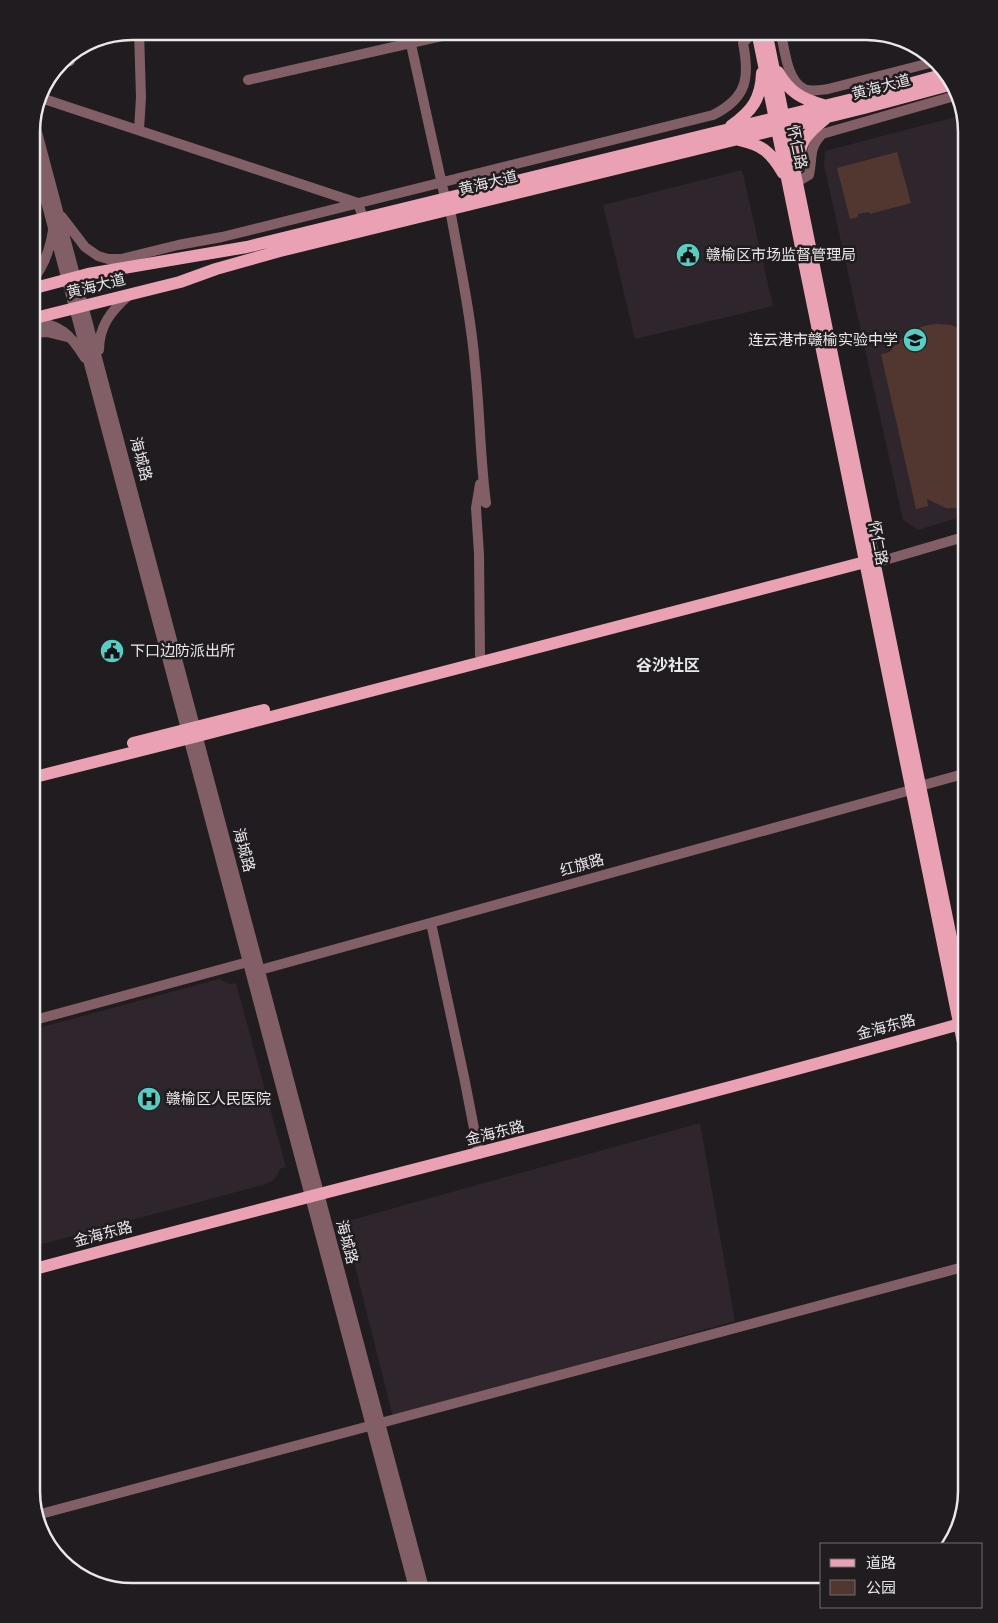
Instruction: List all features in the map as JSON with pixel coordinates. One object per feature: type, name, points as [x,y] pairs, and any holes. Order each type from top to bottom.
[{"type":"main road","name":"怀仁路","points":[[759,40],[768,60]]},
{"type":"main road","name":"怀仁路","points":[[767,40],[768,60],[780,122],[958,995]]},
{"type":"main road","points":[[768,60],[793,92],[826,111],[804,138],[793,183]]},
{"type":"main road","points":[[727,129],[744,116],[758,98],[768,60]]},
{"type":"main road","name":"黄海大道","points":[[826,111],[939,76]]},
{"type":"main road","name":"黄海大道","points":[[40,318],[80,306],[180,282],[216,269],[447,204],[727,129],[780,122],[946,86]]},
{"type":"main road","name":"黄海大道","points":[[40,287],[122,268],[247,247],[363,218],[447,204],[737,139],[780,122]]},
{"type":"main road","points":[[737,139],[752,143],[769,152],[793,183]]},
{"type":"main road","points":[[40,776],[480,655],[868,561]]},
{"type":"main road","points":[[40,767],[193,733],[868,561]]},
{"type":"main road","name":"金海东路","points":[[40,1277],[479,1154],[958,1027]]},
{"type":"main road","name":"金海东路","points":[[40,1268],[534,1148],[958,1027]]},
{"type":"street","points":[[139,40],[142,97],[139,130]]},
{"type":"street","points":[[410,40],[447,204],[468,314],[476,366],[482,474],[486,503]]},
{"type":"street","points":[[248,80],[424,40]]},
{"type":"street","points":[[60,214],[85,247],[92,253],[108,259],[122,259],[178,245],[222,237],[703,117],[725,109],[738,96],[747,75],[748,65],[743,43],[747,40]]},
{"type":"street","points":[[782,40],[794,79],[804,89],[828,89],[928,64]]},
{"type":"street","points":[[793,183],[809,175],[811,150],[815,141],[822,134],[951,97]]},
{"type":"street","points":[[46,99],[358,203]]},
{"type":"street","name":"海城路","points":[[40,139],[60,214],[58,226]]},
{"type":"street","name":"海城路","points":[[40,169],[80,306],[99,361],[193,733],[248,962],[316,1200],[376,1425],[422,1583]]},
{"type":"street","points":[[358,203],[363,218]]},
{"type":"street","points":[[40,270],[58,226],[89,258],[105,266],[122,268]]},
{"type":"street","points":[[40,263],[46,259]]},
{"type":"street","points":[[99,361],[100,332],[114,309],[131,293]]},
{"type":"street","name":"海城路","points":[[80,306],[92,370],[260,970],[316,1200]]},
{"type":"street","points":[[40,323],[56,326],[71,338],[92,370]]},
{"type":"street","points":[[40,332],[71,338]]},
{"type":"street","points":[[480,655],[479,554],[476,508],[482,474]]},
{"type":"street","points":[[868,561],[958,538]]},
{"type":"street","name":"红旗路","points":[[260,970],[958,776]]},
{"type":"street","points":[[430,923],[479,1154]]},
{"type":"street","points":[[40,1019],[248,962]]},
{"type":"street","points":[[43,1513],[958,1268]]},
{"type":"street","name":"海城路","points":[[376,1425],[413,1583]]},
{"type":"shaded area","name":"连云港市赣榆实验中学","points":[[956,117],[958,518],[918,530],[903,520],[824,165],[825,151]]},
{"type":"shaded area","name":"赣榆区市场监督管理局","points":[[742,170],[773,306],[635,339],[603,205]]},
{"type":"shaded area","name":"赣榆区人民医院","points":[[219,979],[230,984],[236,983],[286,1167],[280,1169],[276,1177],[266,1184],[40,1245],[40,1028]]},
{"type":"shaded area","points":[[700,1123],[735,1321],[393,1417],[344,1222]]},
{"type":"green space","points":[[897,152],[911,203],[870,214],[869,212],[858,214],[858,217],[850,219],[837,168]]},
{"type":"green space","points":[[936,324],[951,325],[958,328],[958,508],[946,508],[927,499],[928,506],[916,509],[881,354],[890,352],[904,336],[922,327]]},
{"type":"place","name":"赣榆区市场监督管理局","points":[[688,255]]},
{"type":"place","name":"连云港市赣榆实验中学","points":[[915,340]]},
{"type":"place","name":"下口边防派出所","points":[[112,651]]},
{"type":"place","name":"赣榆区人民医院","points":[[149,1099]]},
{"type":"district","name":"谷沙社区","points":[[668,665]]}]
